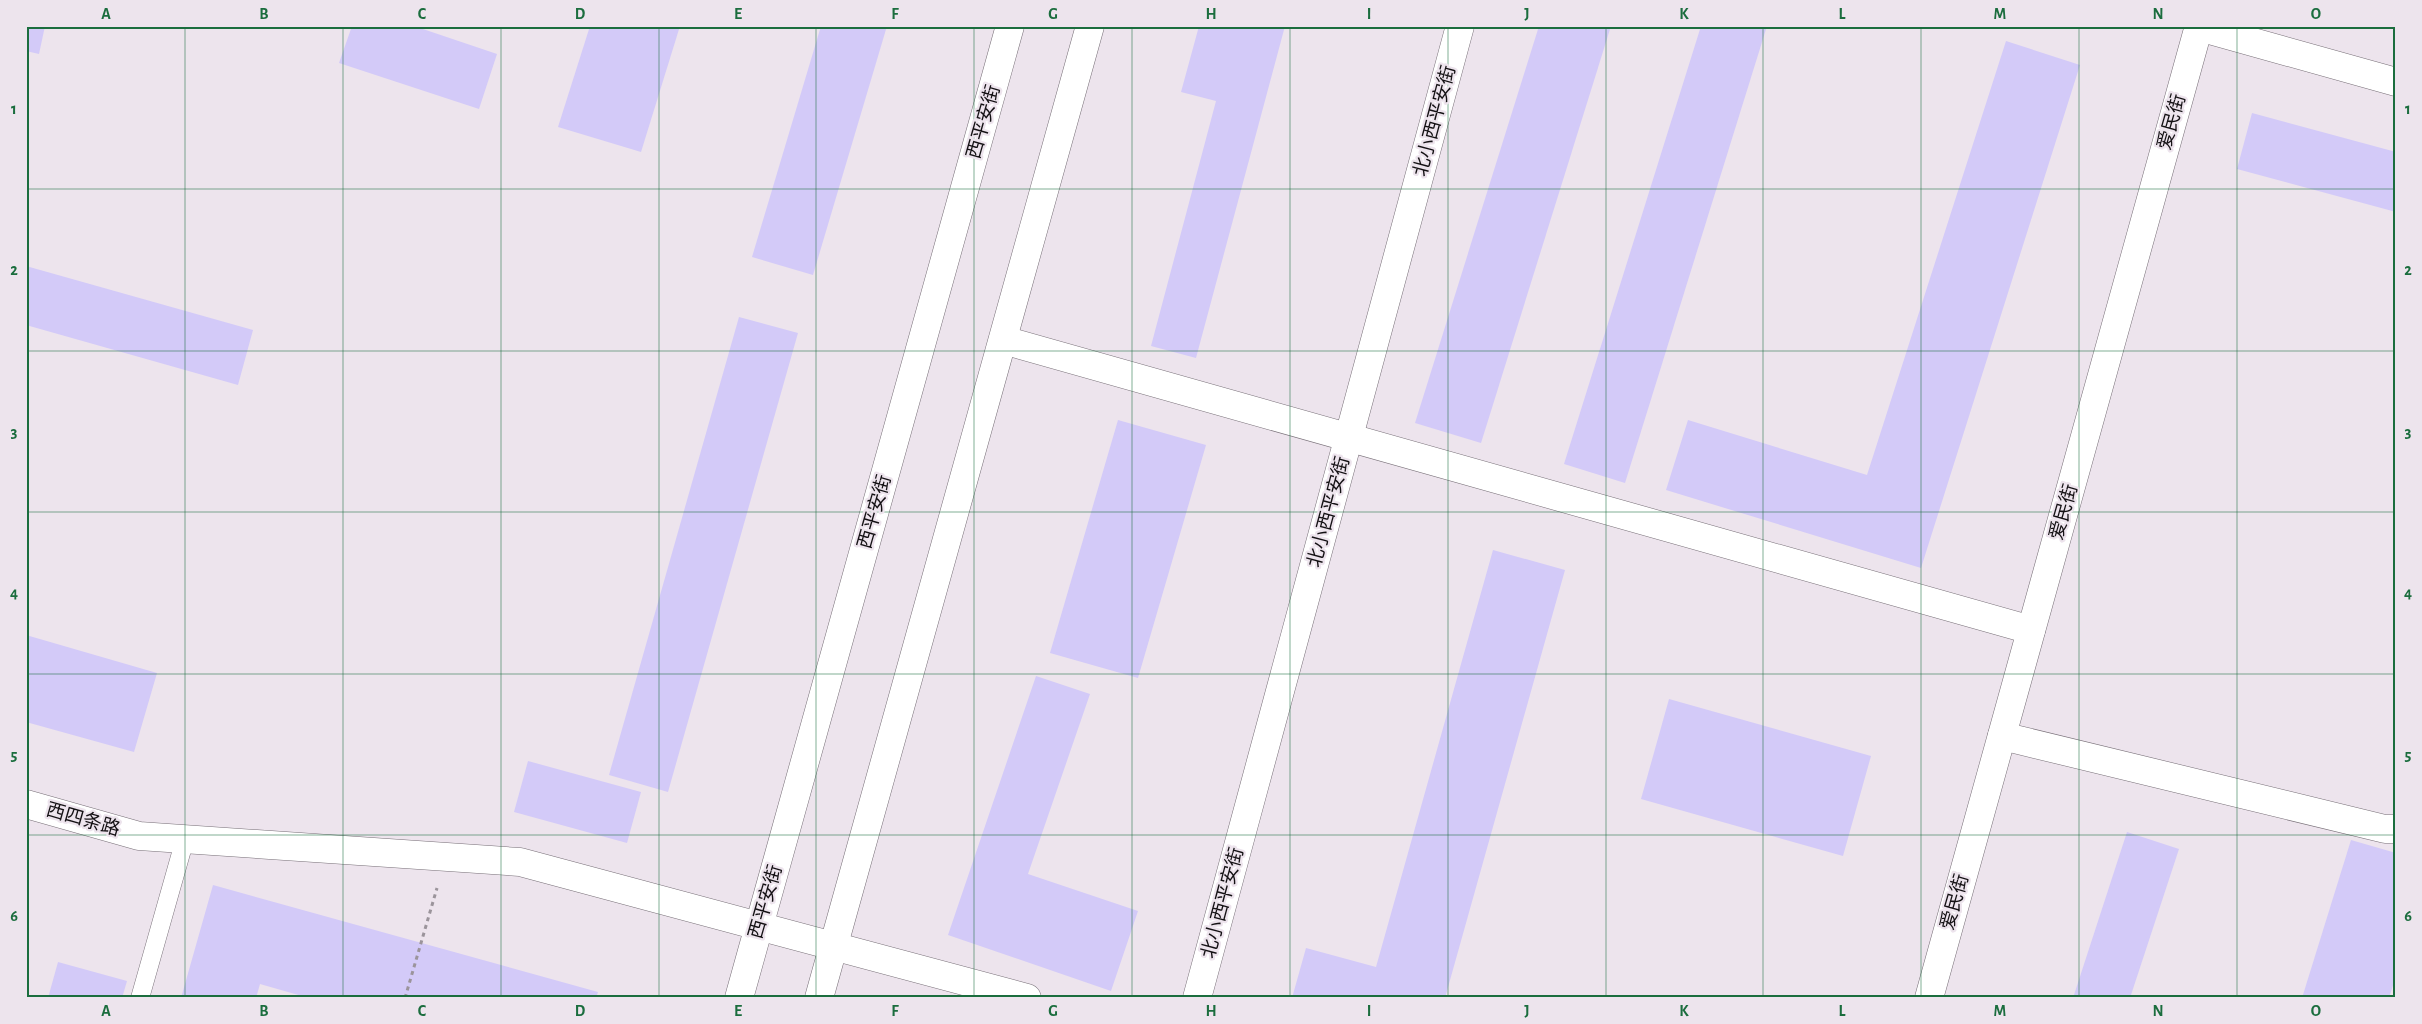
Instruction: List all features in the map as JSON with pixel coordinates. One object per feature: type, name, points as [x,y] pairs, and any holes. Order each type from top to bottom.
[{"type":"street","name":"西平安街","points":[[739,998],[1010,26]]},
{"type":"street","points":[[819,998],[1090,26]]},
{"type":"street","name":"北小西平安街","points":[[1197,998],[1460,26]]},
{"type":"street","points":[[2199,26],[2396,82]]},
{"type":"street","name":"爱民街","points":[[1929,998],[2199,26]]},
{"type":"street","points":[[1003,340],[2031,630]]},
{"type":"street","points":[[2002,736],[2386,829],[2396,829]]},
{"type":"street","name":"西四条路","points":[[26,804],[139,836],[520,862],[1027,998]]},
{"type":"lane","points":[[140,998],[185,839]]},
{"type":"path","points":[[404,998],[447,857]]},
{"type":"building","points":[[26,26],[45,26],[39,54],[26,51]]},
{"type":"building","points":[[352,26],[414,26],[497,54],[479,109],[339,63]]},
{"type":"building","points":[[590,26],[680,26],[641,152],[558,127]]},
{"type":"building","points":[[821,26],[887,26],[813,275],[752,257]]},
{"type":"building","points":[[1199,26],[1285,26],[1196,358],[1151,346],[1216,101],[1181,92]]},
{"type":"building","points":[[1539,26],[1611,26],[1481,443],[1415,423]]},
{"type":"building","points":[[1701,26],[1767,26],[1625,483],[1564,464]]},
{"type":"building","points":[[2006,41],[2080,65],[1921,568],[1666,490],[1688,420],[1867,475]]},
{"type":"building","points":[[2252,113],[2396,152],[2396,212],[2237,169]]},
{"type":"building","points":[[26,266],[253,330],[238,385],[26,325]]},
{"type":"building","points":[[739,317],[798,333],[668,792],[609,775]]},
{"type":"building","points":[[1118,420],[1206,445],[1138,678],[1050,653]]},
{"type":"building","points":[[1493,550],[1565,570],[1445,998],[1292,998],[1306,948],[1376,967]]},
{"type":"building","points":[[26,635],[157,673],[134,752],[26,722]]},
{"type":"building","points":[[1036,676],[1090,694],[1028,874],[1138,911],[1111,991],[948,935]]},
{"type":"building","points":[[1669,699],[1871,756],[1843,856],[1641,799]]},
{"type":"building","points":[[528,761],[641,792],[627,843],[514,812]]},
{"type":"building","points":[[2127,832],[2179,849],[2130,998],[2073,998]]},
{"type":"building","points":[[2351,840],[2396,853],[2396,976],[2389,998],[2302,998]]},
{"type":"building","points":[[213,885],[598,992],[596,998],[309,998],[260,984],[256,998],[181,998]]},
{"type":"building","points":[[58,962],[127,981],[122,998],[48,998]]}]
